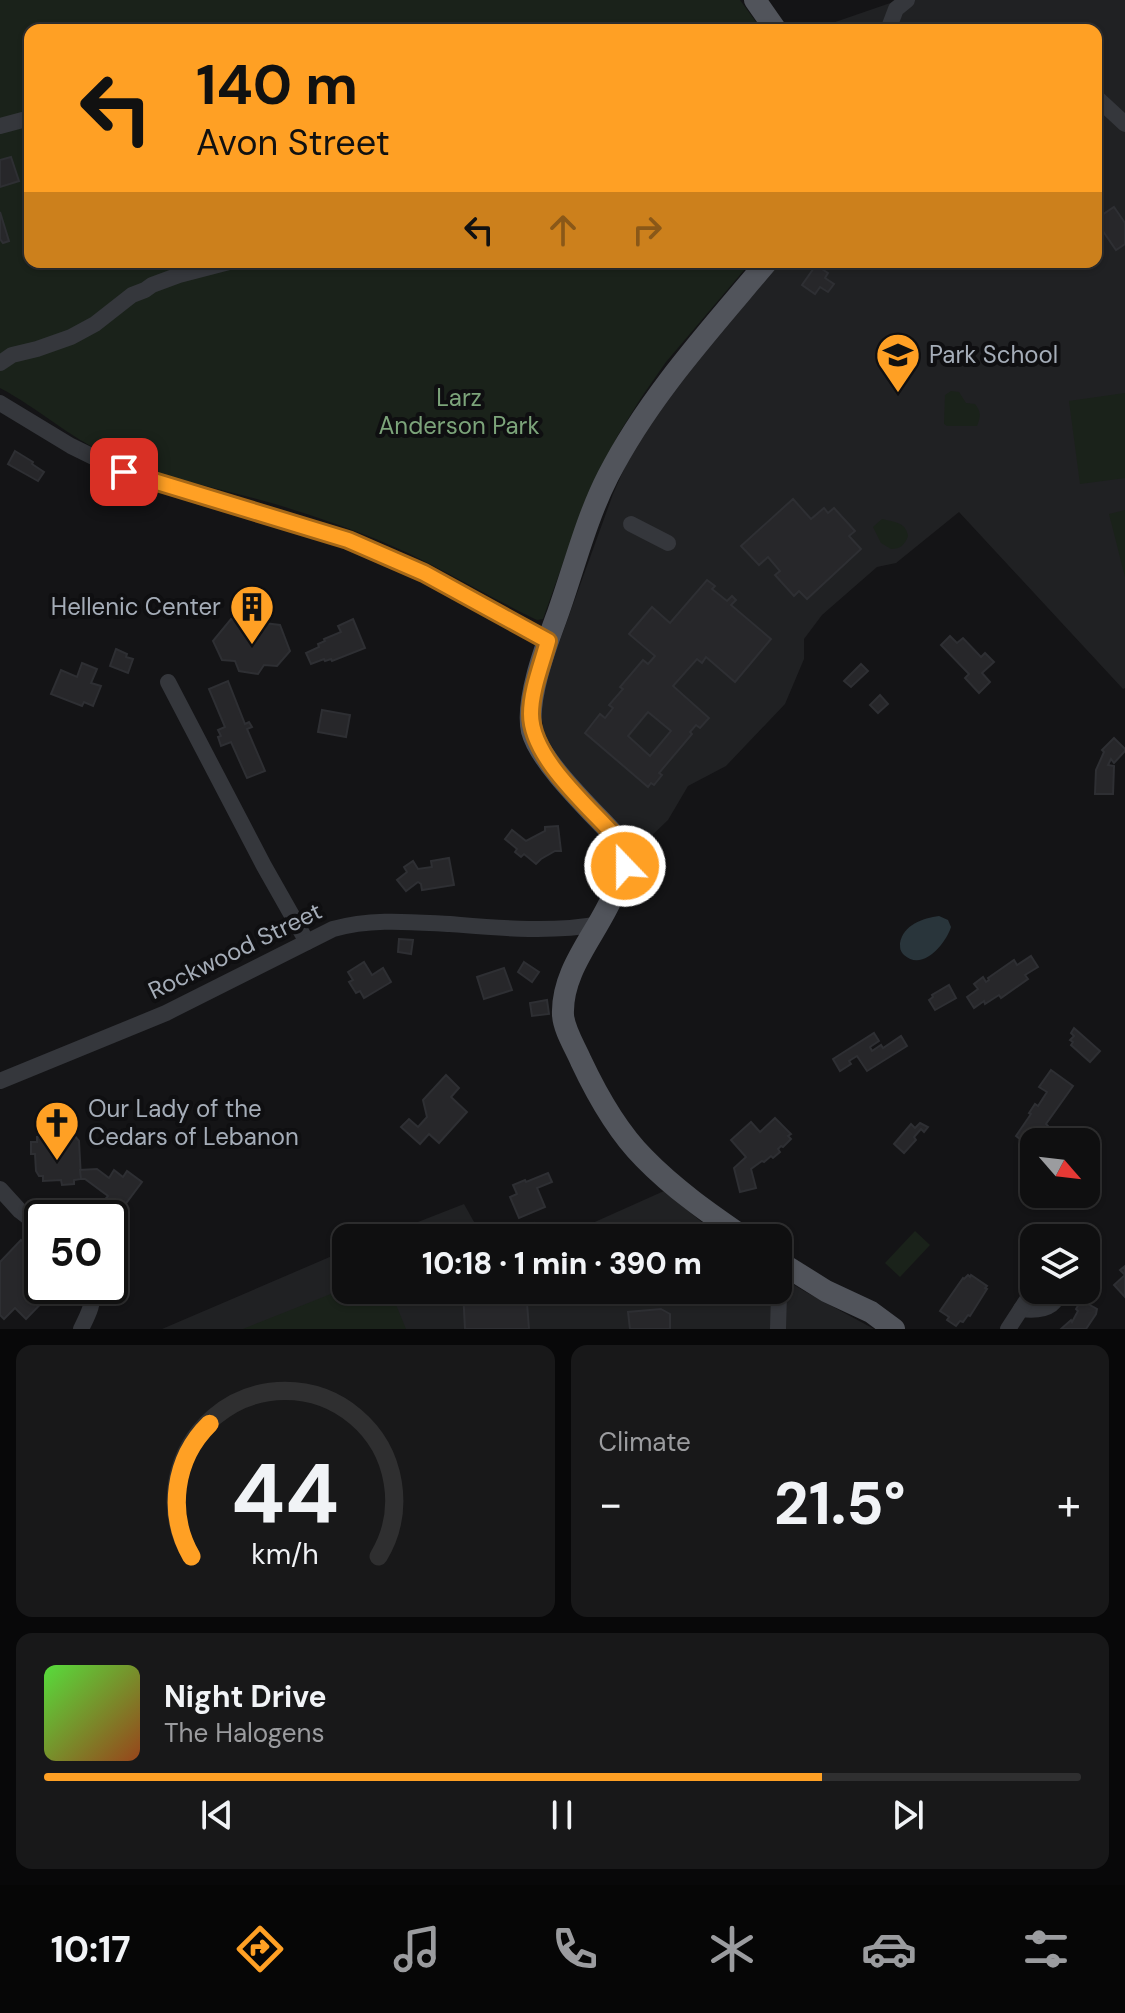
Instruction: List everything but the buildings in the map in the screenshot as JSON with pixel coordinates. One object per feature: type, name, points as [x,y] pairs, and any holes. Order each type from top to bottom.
[{"type":"main road","points":[[755,0],[772,24]]},
{"type":"main road","points":[[726,1224],[681,1191],[627,1138],[595,1090],[563,1017],[572,969],[614,895],[625,866],[623,848],[614,835],[546,760],[532,731],[531,712],[548,641],[608,477],[670,377],[762,268]]},
{"type":"main road","points":[[792,1270],[826,1291],[871,1312],[894,1329]]},
{"type":"street","points":[[890,24],[896,9],[907,0]]},
{"type":"street","points":[[1102,103],[1125,124]]},
{"type":"street","points":[[0,126],[24,120]]},
{"type":"street","points":[[0,363],[12,355],[71,337],[152,285],[206,268]]},
{"type":"street","points":[[0,403],[71,446],[124,472],[348,540],[424,573],[548,641]]},
{"type":"street","points":[[631,524],[668,543]]},
{"type":"street","points":[[168,682],[307,942]]},
{"type":"street","name":"Rockwood Street","points":[[0,1081],[166,1013],[333,929],[352,923],[408,921],[571,929],[599,924]]},
{"type":"street","points":[[0,1189],[24,1214]]},
{"type":"street","points":[[81,1329],[91,1304]]},
{"type":"street","points":[[778,1329],[779,1304]]},
{"type":"street","points":[[1008,1329],[1024,1304]]},
{"type":"street","points":[[1021,1309],[1037,1309],[1053,1304]]},
{"type":"shaded area","name":"Park School","points":[[899,0],[1125,0],[1125,688],[959,512],[896,563],[877,567],[822,615],[804,639],[804,659],[785,704],[726,766],[688,786],[668,820],[641,846],[587,795],[553,753],[544,737],[542,698],[550,668],[628,460],[648,425],[694,363],[775,268],[1102,268],[1102,24],[829,24]]},
{"type":"shaded area","points":[[939,916],[948,920],[951,927],[939,947],[919,960],[904,955],[900,943],[905,931],[920,921]]},
{"type":"shaded area","points":[[664,1191],[704,1224],[590,1224]]},
{"type":"shaded area","points":[[464,1204],[475,1224],[413,1224]]},
{"type":"shaded area","points":[[332,1256],[332,1304],[792,1304],[792,1284],[874,1329],[162,1329]]},
{"type":"green space","name":"Larz Anderson Park","points":[[0,0],[740,0],[758,24],[24,24],[24,268],[746,268],[666,362],[618,435],[585,501],[543,619],[537,620],[424,561],[360,533],[311,515],[154,472],[108,455],[0,388]]},
{"type":"green space","points":[[951,391],[959,392],[966,403],[975,404],[980,414],[977,426],[944,424],[945,395]]},
{"type":"green space","points":[[1125,393],[1125,478],[1080,484],[1069,401]]},
{"type":"green space","points":[[1125,510],[1125,577],[1109,514]]},
{"type":"green space","points":[[882,519],[899,523],[905,528],[908,536],[902,546],[891,549],[881,543],[873,527]]},
{"type":"green space","points":[[915,1231],[930,1245],[900,1277],[885,1263]]},
{"type":"green space","points":[[332,1294],[332,1304],[396,1304],[406,1329],[243,1329]]},
{"type":"place","name":"Park School","points":[[898,394]]},
{"type":"place","name":"Hellenic Center","points":[[252,646]]},
{"type":"place","name":"Our Lady of the Cedars of Lebanon","points":[[57,1162]]},
{"type":"route","points":[[124,472],[348,540],[424,573],[548,641],[534,694],[532,731],[546,760],[623,848],[625,866]]}]
